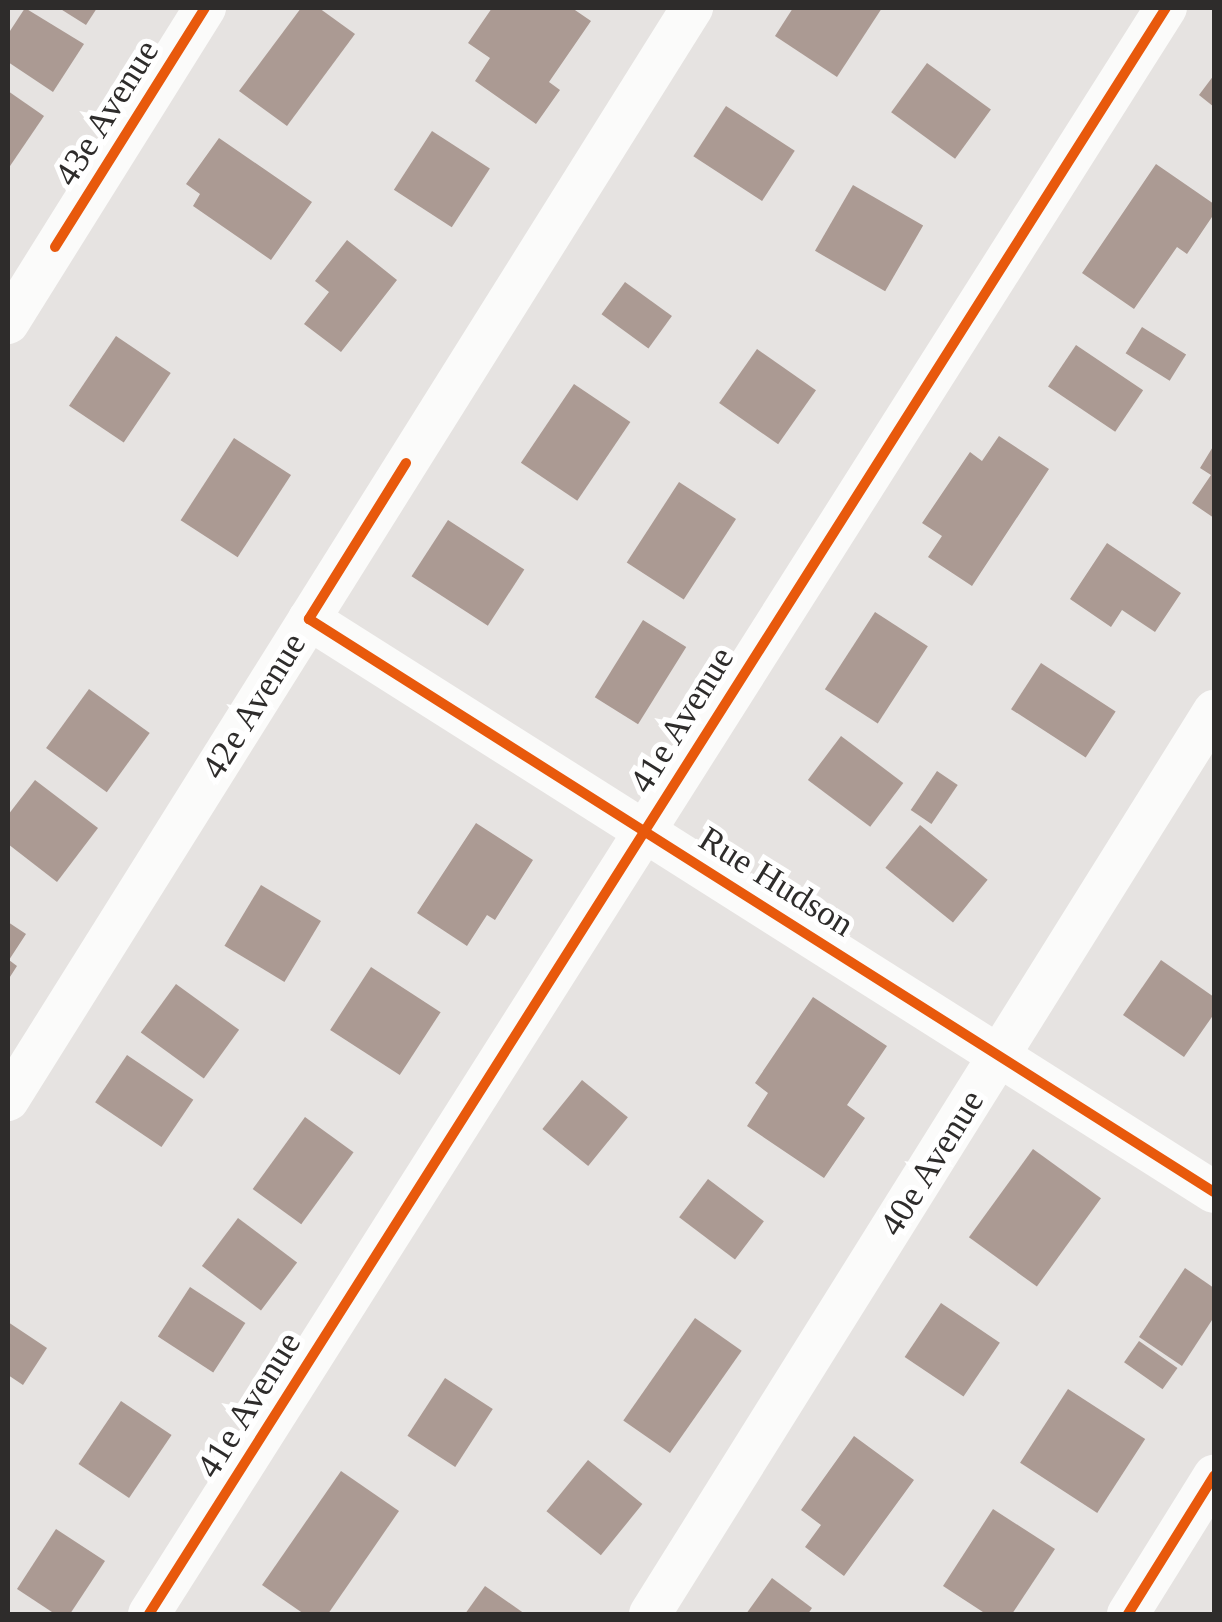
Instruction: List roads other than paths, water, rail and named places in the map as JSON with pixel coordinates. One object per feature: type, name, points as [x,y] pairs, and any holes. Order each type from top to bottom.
[{"type":"street","name":"43e Avenue","points":[[8,323],[205,8]]},
{"type":"street","name":"42e Avenue","points":[[8,1100],[692,8]]},
{"type":"street","name":"41e Avenue","points":[[149,1614],[1166,8]]},
{"type":"street","name":"Rue Hudson","points":[[308,620],[1214,1192]]},
{"type":"street","name":"40e Avenue","points":[[650,1614],[1214,712]]},
{"type":"street","points":[[1128,1614],[1214,1476]]}]
